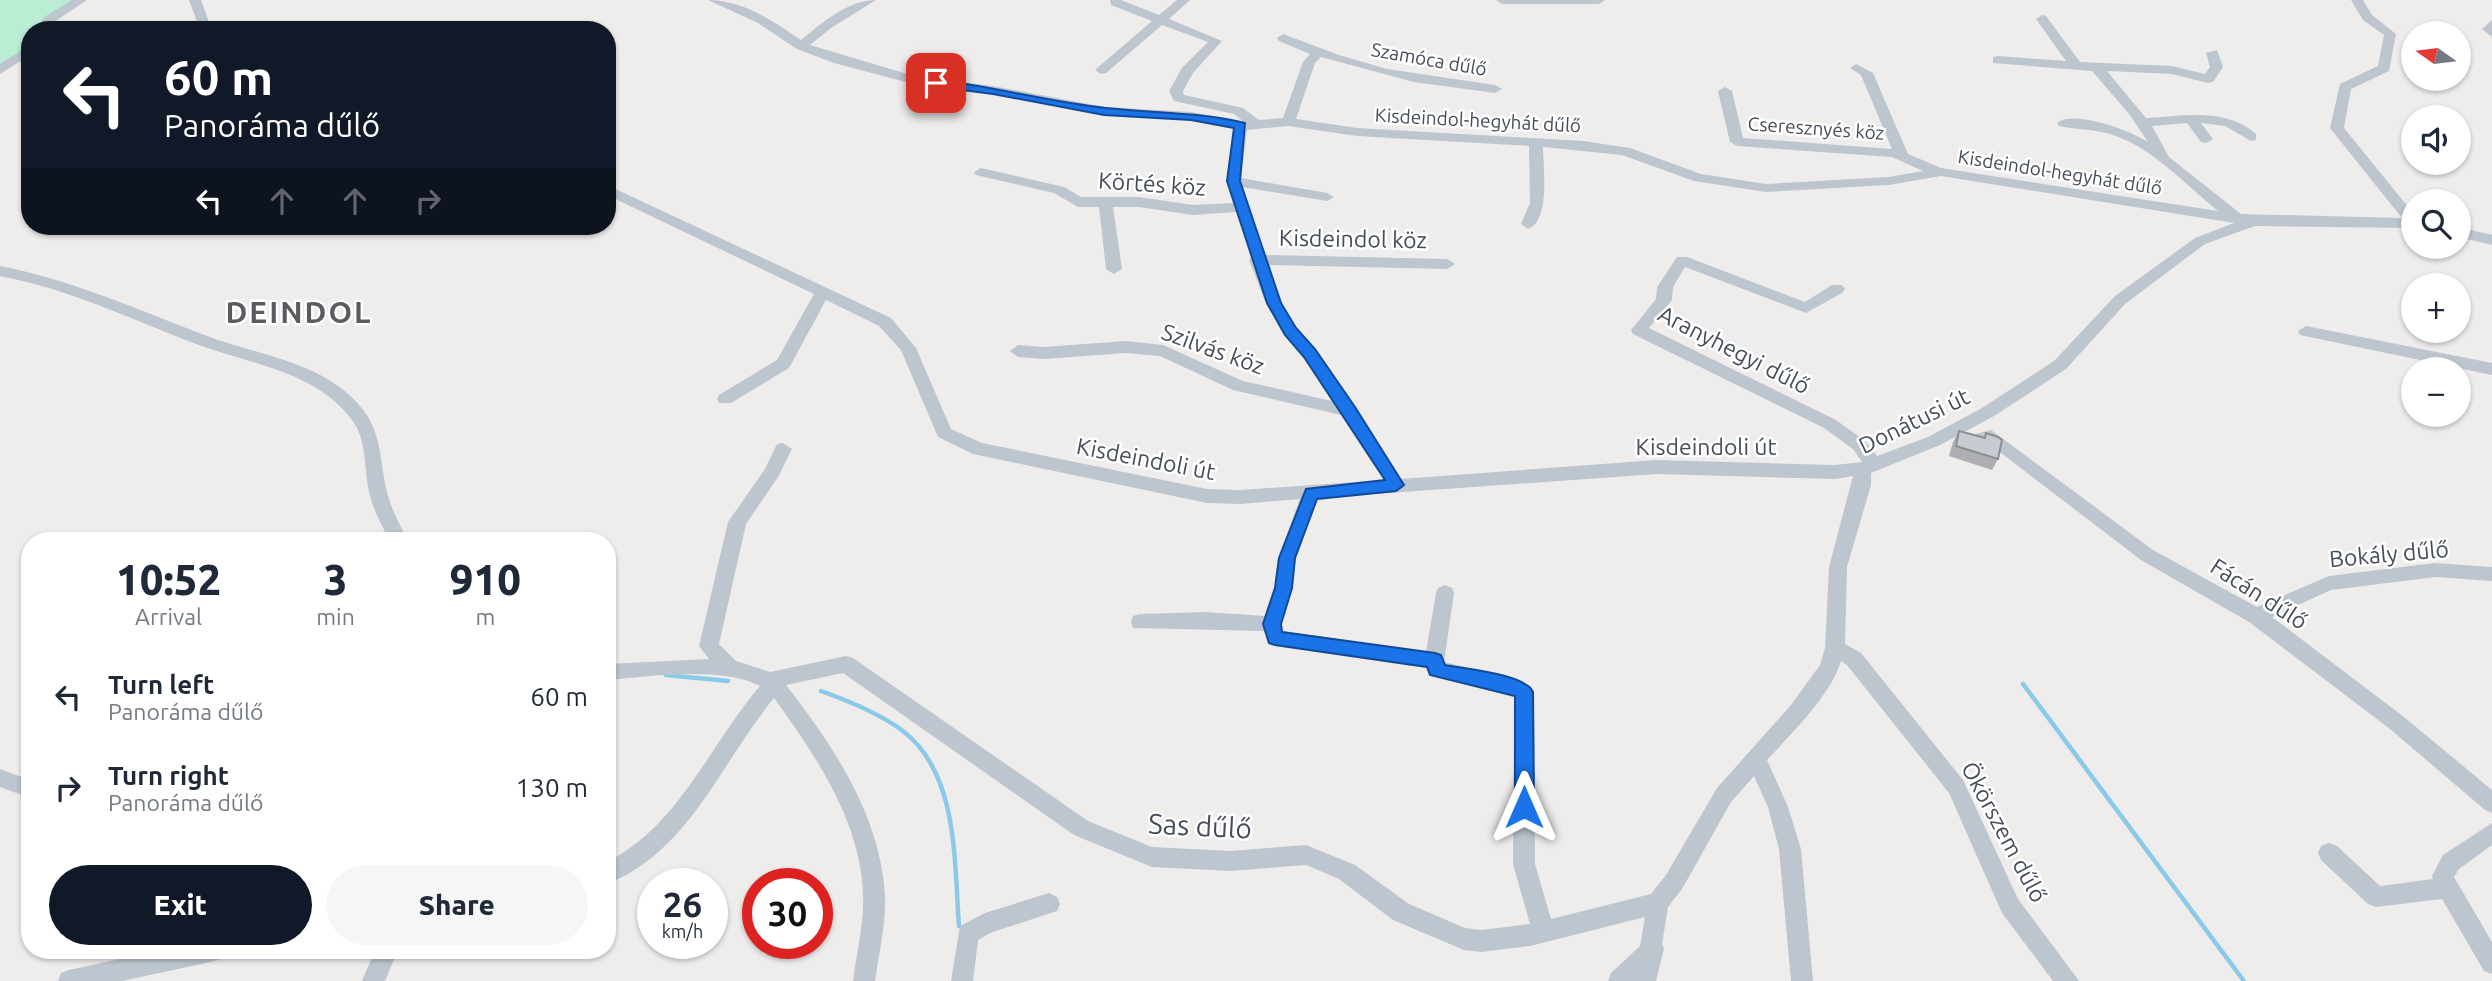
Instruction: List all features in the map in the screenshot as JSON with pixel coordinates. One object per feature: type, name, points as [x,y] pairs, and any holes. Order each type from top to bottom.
[{"type":"street","points":[[48,21],[81,0]]},
{"type":"street","points":[[195,0],[203,21]]},
{"type":"street","name":"Kisdeindol-hegyhát dűlő","points":[[713,0],[762,20],[801,46],[839,60],[913,80],[993,90],[1104,111],[1191,116],[1247,125],[1289,122],[1357,132],[1536,142],[1625,152],[1699,178],[1766,188],[1889,181],[1941,172],[2245,220]]},
{"type":"street","points":[[801,46],[827,25],[870,0]]},
{"type":"street","points":[[1101,70],[1164,20],[1184,0]]},
{"type":"street","points":[[1503,0],[1599,0]]},
{"type":"street","points":[[2357,0],[2368,17],[2390,34],[2384,68],[2345,87],[2337,128],[2344,141],[2401,208]]},
{"type":"street","points":[[1115,2],[1216,41],[1187,71],[1176,91],[1179,99],[1238,111],[1247,125],[1233,181],[1257,260],[1274,303],[1290,332],[1309,353],[1350,411],[1396,485]]},
{"type":"street","points":[[2042,19],[2076,66]]},
{"type":"street","points":[[2492,24],[2488,26],[2492,33]]},
{"type":"street","name":"Szamóca dűlő","points":[[1283,38],[1317,54],[1389,75],[1495,89]]},
{"type":"street","points":[[1998,60],[2172,70],[2208,79],[2217,67],[2212,53]]},
{"type":"street","points":[[1289,122],[1309,62],[1317,54]]},
{"type":"street","points":[[0,70],[21,55]]},
{"type":"street","points":[[2096,67],[2141,122],[2161,151],[2163,159]]},
{"type":"street","points":[[1856,68],[1867,73],[1902,156]]},
{"type":"street","name":"Cseresznyés köz","points":[[1725,91],[1737,142],[1902,156],[1913,164],[1941,172]]},
{"type":"street","points":[[2192,121],[2206,139]]},
{"type":"street","points":[[2141,122],[2233,122],[2251,137]]},
{"type":"street","points":[[2064,123],[2130,134],[2245,220]]},
{"type":"street","points":[[1528,224],[1537,203],[1536,142]]},
{"type":"street","name":"Körtés köz","points":[[981,172],[1059,190],[1078,202],[1139,202],[1194,210],[1240,207]]},
{"type":"street","points":[[1233,181],[1327,197]]},
{"type":"street","name":"Kisdeindoli út","points":[[616,194],[822,294],[865,311],[893,328],[908,348],[944,433],[979,449],[1207,496],[1311,494],[1396,485],[1657,467],[1835,472],[1867,466]]},
{"type":"street","points":[[1105,201],[1114,269]]},
{"type":"street","name":"Donátusi út","points":[[1658,903],[1675,882],[1724,794],[1756,761],[1817,687],[1829,668],[1835,648],[1838,567],[1867,466],[1934,441],[1987,412],[2060,365],[2120,300],[2200,241],[2245,220],[2401,222]]},
{"type":"street","points":[[2471,235],[2492,240]]},
{"type":"street","name":"Kisdeindol köz","points":[[1257,260],[1447,264]]},
{"type":"street","name":"Aranyhegyi dűlő","points":[[1837,289],[1805,308],[1682,260],[1665,287],[1664,300],[1639,330],[1830,424],[1859,445],[1867,466]]},
{"type":"street","points":[[0,271],[44,278],[75,288],[247,357],[288,365],[327,387],[353,409],[373,443],[377,486],[384,512],[394,532]]},
{"type":"street","points":[[725,399],[783,364],[822,294]]},
{"type":"street","points":[[2306,331],[2492,369]]},
{"type":"street","name":"Szilvás köz","points":[[1018,351],[1044,353],[1126,347],[1163,351],[1239,386],[1350,411]]},
{"type":"street","points":[[1987,412],[1993,428],[1991,436]]},
{"type":"street","name":"Fácán dűlő","points":[[1962,425],[1977,437],[1991,436],[2147,555],[2256,616],[2397,723],[2492,803]]},
{"type":"street","points":[[733,671],[709,646],[730,544],[737,522],[772,472],[783,449]]},
{"type":"street","points":[[1311,494],[1287,558],[1283,588],[1272,624],[1275,638],[1435,661]]},
{"type":"street","name":"Bokály dűlő","points":[[2256,616],[2329,583],[2435,570],[2492,574]]},
{"type":"street","points":[[1445,593],[1435,661],[1437,669],[1514,687],[1524,692],[1524,864],[1543,932]]},
{"type":"street","points":[[1140,622],[1205,620],[1272,624]]},
{"type":"street","name":"Ökörszem dűlő","points":[[1835,648],[1854,659],[1956,787],[2010,906],[2040,949],[2068,981]]},
{"type":"street","name":"Sas dűlő","points":[[771,683],[835,664],[855,668],[1081,828],[1152,857],[1230,861],[1306,855],[1348,872],[1401,912],[1464,939],[1481,941],[1543,932],[1658,903]]},
{"type":"street","points":[[616,671],[678,667],[746,671],[771,683],[817,746],[839,784],[854,811],[872,860],[875,900],[863,981]]},
{"type":"street","points":[[616,869],[642,854],[678,818],[771,683]]},
{"type":"street","points":[[1756,761],[1778,807],[1790,849],[1802,981]]},
{"type":"street","points":[[0,778],[21,786]]},
{"type":"street","points":[[2492,833],[2451,862],[2443,876],[2446,888],[2492,963]]},
{"type":"street","points":[[2329,853],[2376,897],[2446,888]]},
{"type":"street","points":[[1645,981],[1653,949],[1658,903]]},
{"type":"street","points":[[962,981],[968,934],[985,924],[1049,904]]},
{"type":"street","points":[[1619,981],[1653,949]]},
{"type":"street","points":[[69,981],[173,959]]},
{"type":"street","points":[[373,981],[383,959]]},
{"type":"green space","points":[[0,0],[83,0],[55,21],[21,21],[21,53],[0,67]]},
{"type":"building","points":[[1959,431],[1985,438],[1986,433],[1998,437],[2002,440],[1998,459],[1956,446]]},
{"type":"waterway","points":[[666,675],[728,681]]},
{"type":"waterway","points":[[2023,684],[2244,981]]},
{"type":"waterway","points":[[821,691],[864,708],[903,731],[921,749],[935,771],[950,821],[959,926]]},
{"type":"district","name":"DEINDOL","points":[[299,313]]},
{"type":"route","points":[[936,83],[993,90],[1104,111],[1191,116],[1241,126],[1233,181],[1257,260],[1274,303],[1290,332],[1309,353],[1350,411],[1396,485],[1311,494],[1287,558],[1283,588],[1272,624],[1275,638],[1435,661],[1437,669],[1442,672],[1514,687],[1524,692],[1524,807]]}]
